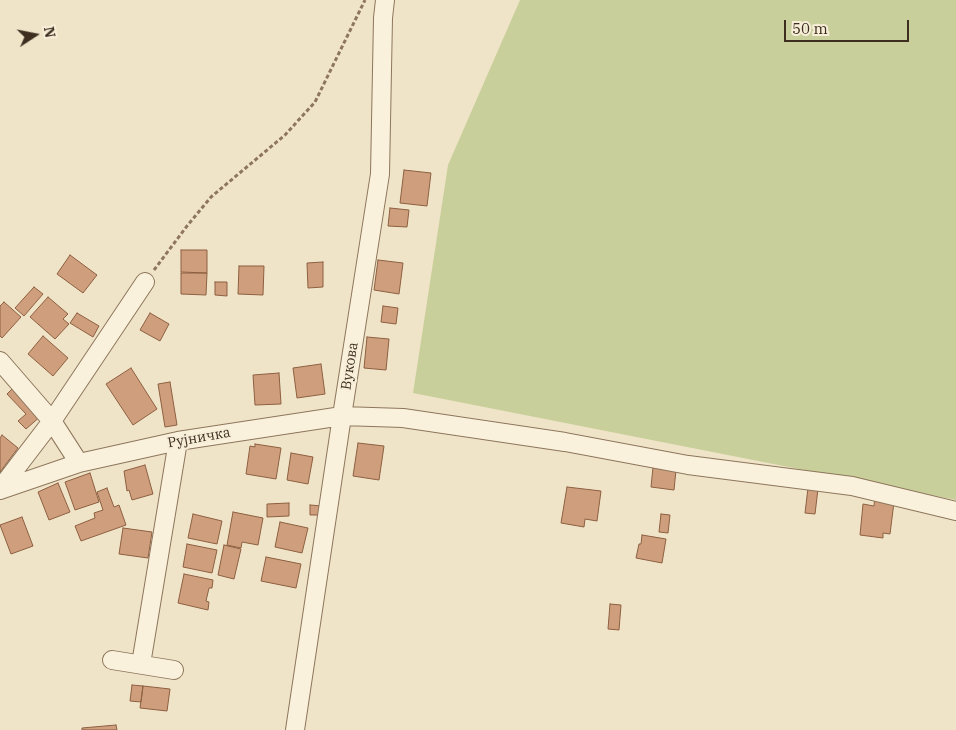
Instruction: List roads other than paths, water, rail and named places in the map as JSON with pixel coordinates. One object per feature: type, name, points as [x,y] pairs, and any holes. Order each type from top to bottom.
[{"type":"street","name":"Вукова","points":[[295,730],[380,174],[385,0]]},
{"type":"street","points":[[0,490],[52,421],[145,282]]},
{"type":"street","points":[[0,361],[52,421],[79,464]]},
{"type":"street","name":"Рујничка","points":[[0,490],[79,464],[178,441],[342,416],[403,418],[565,442],[688,465],[852,486],[956,511]]},
{"type":"street","points":[[141,664],[178,441]]},
{"type":"street","points":[[112,660],[174,670]]}]
